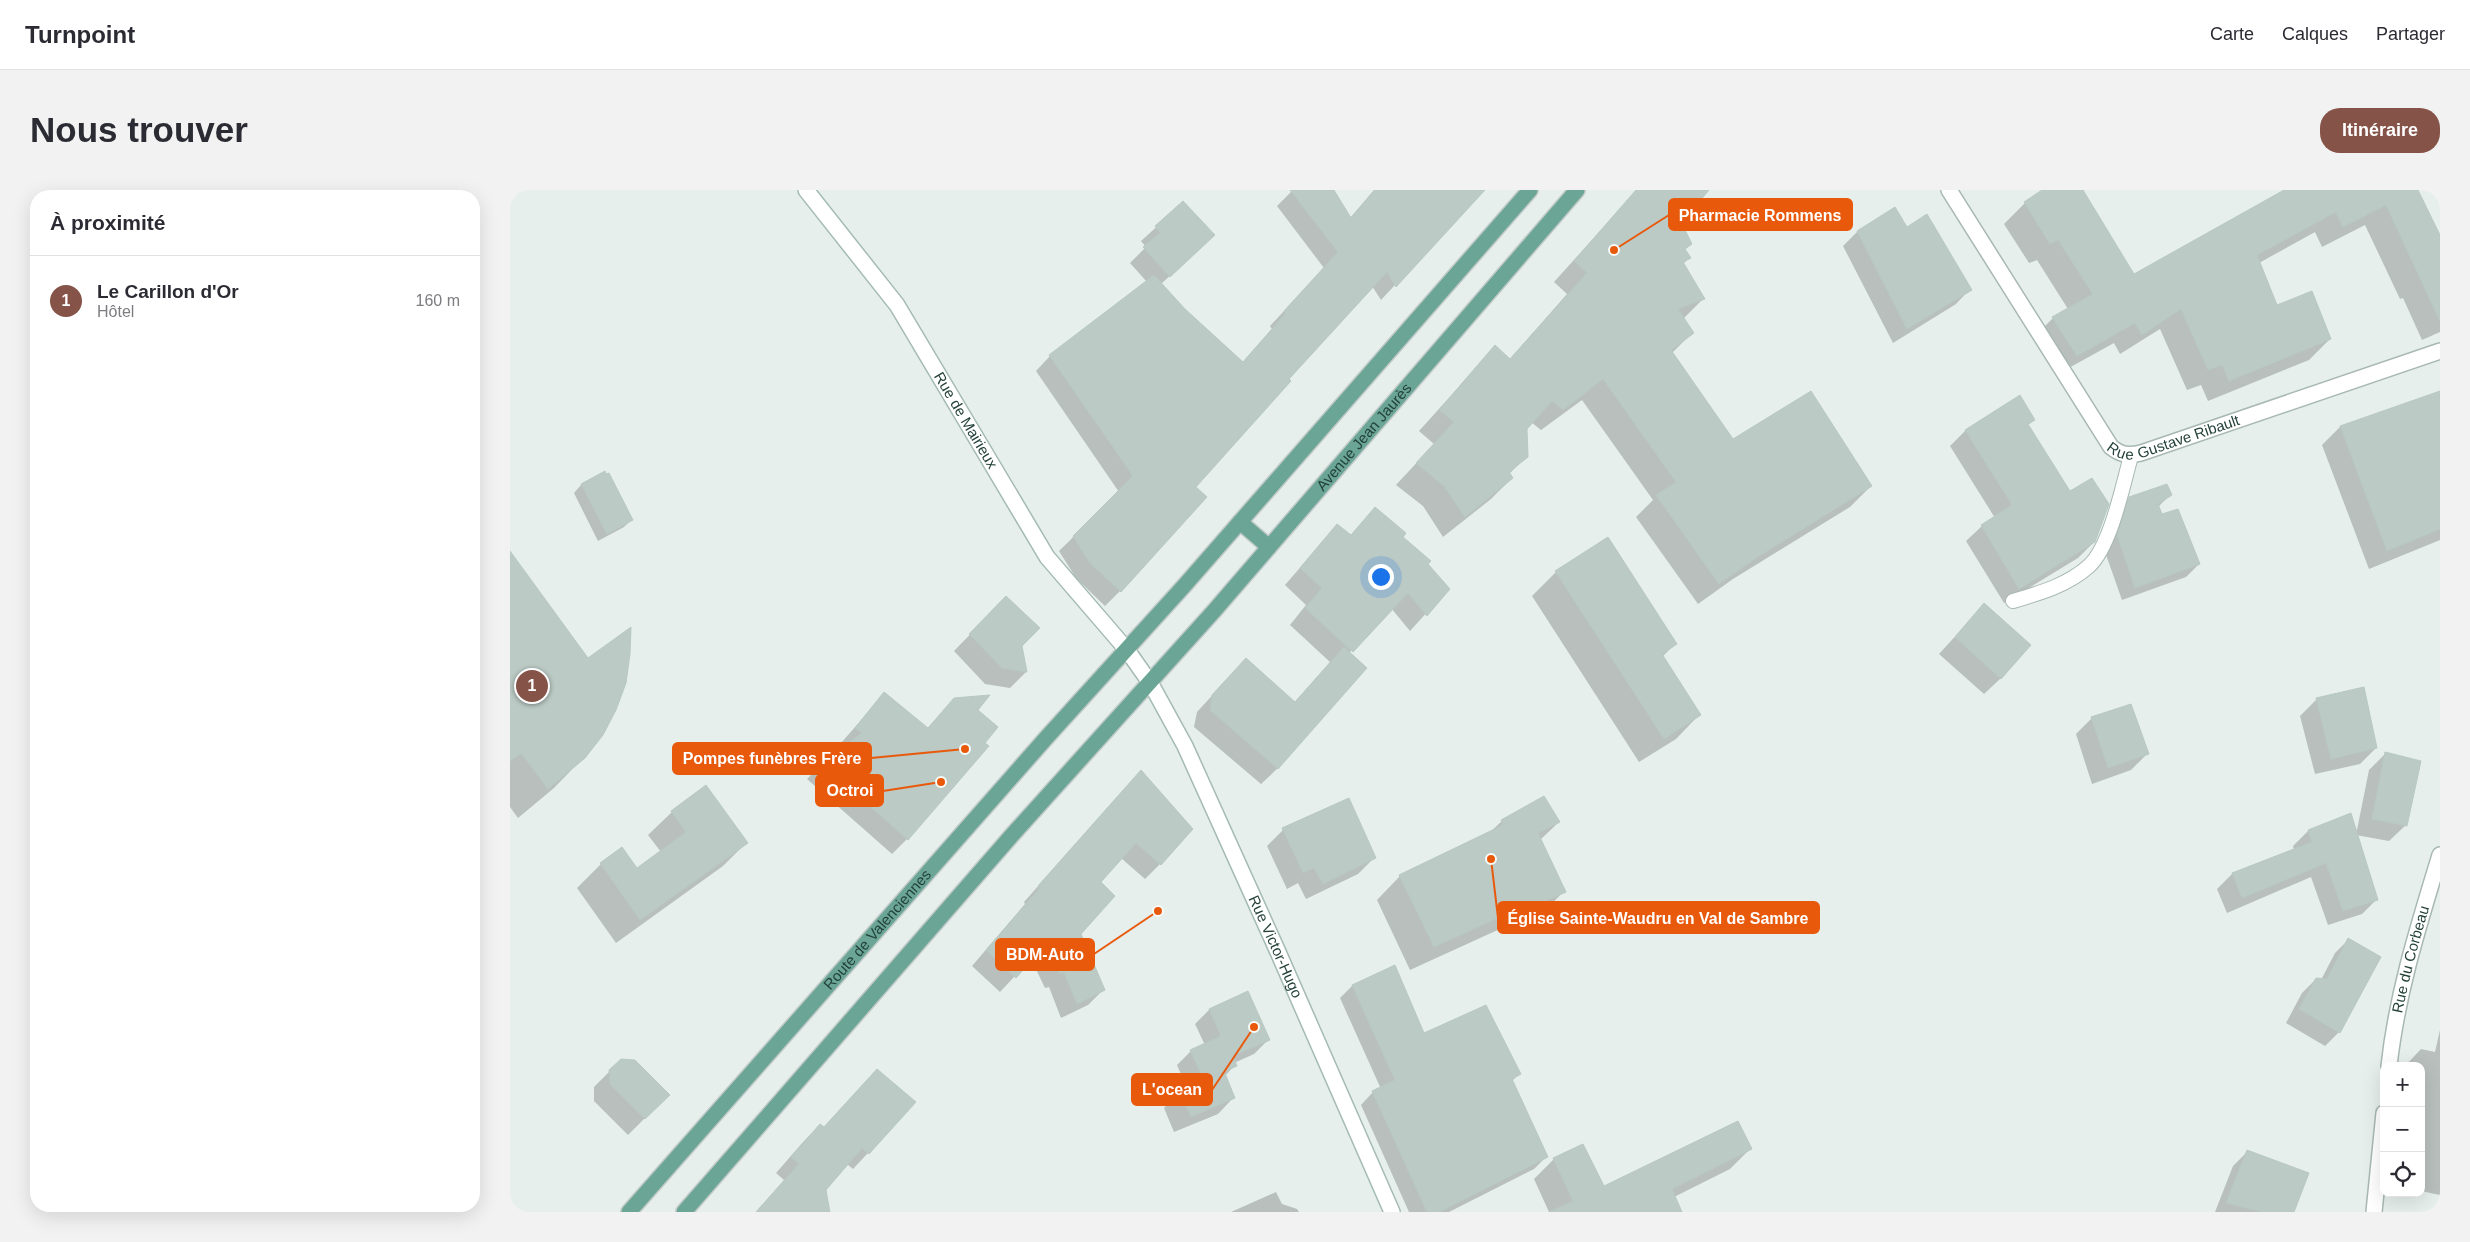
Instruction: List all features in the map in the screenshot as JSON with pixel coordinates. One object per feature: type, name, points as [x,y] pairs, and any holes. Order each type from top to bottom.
[{"type":"main road","points":[[1128,650],[1530,190]]},
{"type":"main road","name":"Avenue Jean Jaurès","points":[[1151,684],[1577,190]]},
{"type":"main road","points":[[1240,522],[1269,547]]},
{"type":"main road","name":"Route de Valenciennes","points":[[629,1212],[1047,737],[1128,650]]},
{"type":"main road","points":[[684,1212],[1013,834],[1151,684]]},
{"type":"street","name":"Rue de Mairieux","points":[[806,190],[897,305],[1047,557],[1128,650],[1151,684]]},
{"type":"street","name":"Rue Gustave Ribault","points":[[1949,190],[2111,447],[2119,453],[2131,456],[2440,351]]},
{"type":"street","name":"Rue Victor-Hugo","points":[[1151,684],[1189,755],[1392,1212]]},
{"type":"street","name":"Rue du Corbeau","points":[[2390,1062],[2394,1026],[2413,944],[2440,855]]},
{"type":"street","points":[[2374,1212],[2380,1152]]},
{"type":"lane","points":[[2013,601],[2053,588],[2090,565],[2105,543],[2131,456]]},
{"type":"building","points":[[1290,190],[1334,190],[1351,218],[1375,190],[1485,190],[1396,287],[1387,272],[1289,379],[1291,381],[1196,487],[1207,497],[1121,592],[1090,563],[1073,536],[1133,476],[1049,355],[1154,275],[1185,309],[1243,362],[1286,313],[1284,311],[1338,252]]},
{"type":"building","points":[[1636,190],[1709,190],[1686,217],[1690,220],[1684,228],[1692,244],[1685,249],[1691,258],[1683,262],[1705,299],[1678,309],[1694,333],[1671,350],[1733,439],[1811,391],[1872,486],[1756,558],[1719,584],[1656,495],[1676,482],[1603,379],[1563,410],[1552,401],[1527,429],[1528,457],[1509,472],[1513,478],[1465,517],[1444,486],[1416,463],[1454,422],[1439,410],[1495,345],[1510,359],[1587,273],[1574,261]]},
{"type":"building","points":[[2042,190],[2083,190],[2134,274],[2284,190],[2418,190],[2440,235],[2440,321],[2386,205],[2343,227],[2336,212],[2257,255],[2277,305],[2312,291],[2331,339],[2229,381],[2222,365],[2208,370],[2181,309],[2142,335],[2135,323],[2077,356],[2052,317],[2093,294],[2058,240],[2050,244],[2024,202]]},
{"type":"building","points":[[1183,201],[1215,235],[1170,277],[1143,247],[1160,233],[1155,226]]},
{"type":"building","points":[[1895,207],[1907,227],[1927,214],[1972,290],[1907,329],[1857,231]]},
{"type":"building","points":[[2440,391],[2440,529],[2387,551],[2340,426]]},
{"type":"building","points":[[2020,395],[2035,420],[2028,424],[2070,491],[2092,478],[2109,504],[2095,542],[2019,589],[1981,525],[2012,505],[1965,430]]},
{"type":"building","points":[[605,471],[606,474],[609,473],[633,520],[607,534],[581,484]]},
{"type":"building","points":[[2167,484],[2172,495],[2158,504],[2162,514],[2178,509],[2200,564],[2135,588],[2117,535],[2129,497]]},
{"type":"building","points":[[1375,507],[1406,533],[1403,537],[1431,561],[1428,564],[1450,589],[1427,616],[1408,593],[1353,652],[1305,608],[1322,588],[1300,568],[1337,524],[1351,535]]},
{"type":"building","points":[[1608,537],[1677,644],[1662,654],[1701,715],[1664,739],[1555,571]]},
{"type":"building","points":[[510,551],[588,658],[631,627],[626,683],[616,710],[603,735],[585,758],[548,789],[521,753],[510,761]]},
{"type":"building","points":[[1006,596],[1040,628],[1022,646],[1027,672],[1002,668],[969,634]]},
{"type":"building","points":[[1984,603],[2031,645],[2001,679],[1955,637]]},
{"type":"building","points":[[1344,647],[1367,668],[1278,769],[1210,710],[1212,695],[1246,658],[1295,702]]},
{"type":"building","points":[[2364,687],[2377,748],[2331,759],[2316,698]]},
{"type":"building","points":[[884,692],[928,728],[954,698],[990,695],[978,710],[998,727],[985,743],[989,746],[908,840],[821,763],[862,733],[855,728]]},
{"type":"building","points":[[2131,704],[2149,754],[2108,768],[2091,717]]},
{"type":"building","points":[[2385,752],[2421,761],[2407,826],[2372,819]]},
{"type":"building","points":[[1141,770],[1193,829],[1161,865],[1136,843],[1101,882],[1115,896],[1081,934],[1105,990],[1077,1004],[1064,972],[1060,974],[1046,944],[1016,978],[986,950],[1040,888],[1038,886]]},
{"type":"building","points":[[706,785],[748,843],[640,920],[600,863],[622,847],[637,868],[686,832],[671,811]]},
{"type":"building","points":[[1544,796],[1560,822],[1538,833],[1566,892],[1539,904],[1537,900],[1434,947],[1399,875],[1503,825],[1501,820]]},
{"type":"building","points":[[1349,798],[1376,858],[1323,884],[1314,868],[1303,873],[1282,828]]},
{"type":"building","points":[[2351,813],[2378,900],[2343,911],[2326,863],[2242,898],[2232,873],[2312,842],[2308,830]]},
{"type":"building","points":[[2348,938],[2381,957],[2340,1033],[2299,1009],[2316,978],[2327,979]]},
{"type":"building","points":[[1395,965],[1424,1033],[1486,1005],[1521,1074],[1512,1079],[1548,1157],[1439,1212],[1427,1212],[1372,1091],[1395,1080],[1352,985]]},
{"type":"building","points":[[1248,991],[1270,1040],[1233,1056],[1237,1066],[1204,1080],[1190,1050],[1221,1036],[1209,1009]]},
{"type":"building","points":[[621,1059],[635,1060],[670,1095],[645,1119],[610,1084],[609,1070]]},
{"type":"building","points":[[877,1069],[916,1102],[869,1154],[862,1148],[826,1190],[830,1212],[756,1212],[799,1164],[791,1157],[820,1124],[824,1127]]},
{"type":"building","points":[[1224,1071],[1235,1098],[1191,1117],[1179,1090]]},
{"type":"building","points":[[1738,1121],[1752,1149],[1672,1189],[1682,1212],[1549,1212],[1573,1201],[1553,1158],[1583,1144],[1604,1186]]},
{"type":"building","points":[[2247,1150],[2309,1173],[2294,1212],[2262,1212],[2226,1203]]},
{"type":"place","name":"Pharmacie Rommens","points":[[1614,250]]},
{"type":"place","name":"Le Carillon d'Or","points":[[532,686]]},
{"type":"place","name":"Pompes funèbres Frère","points":[[965,749]]},
{"type":"place","name":"Octroi","points":[[941,782]]},
{"type":"place","name":"Église Sainte-Waudru en Val de Sambre","points":[[1491,859]]},
{"type":"place","name":"BDM-Auto","points":[[1158,911]]},
{"type":"place","name":"L'ocean","points":[[1254,1027]]}]
